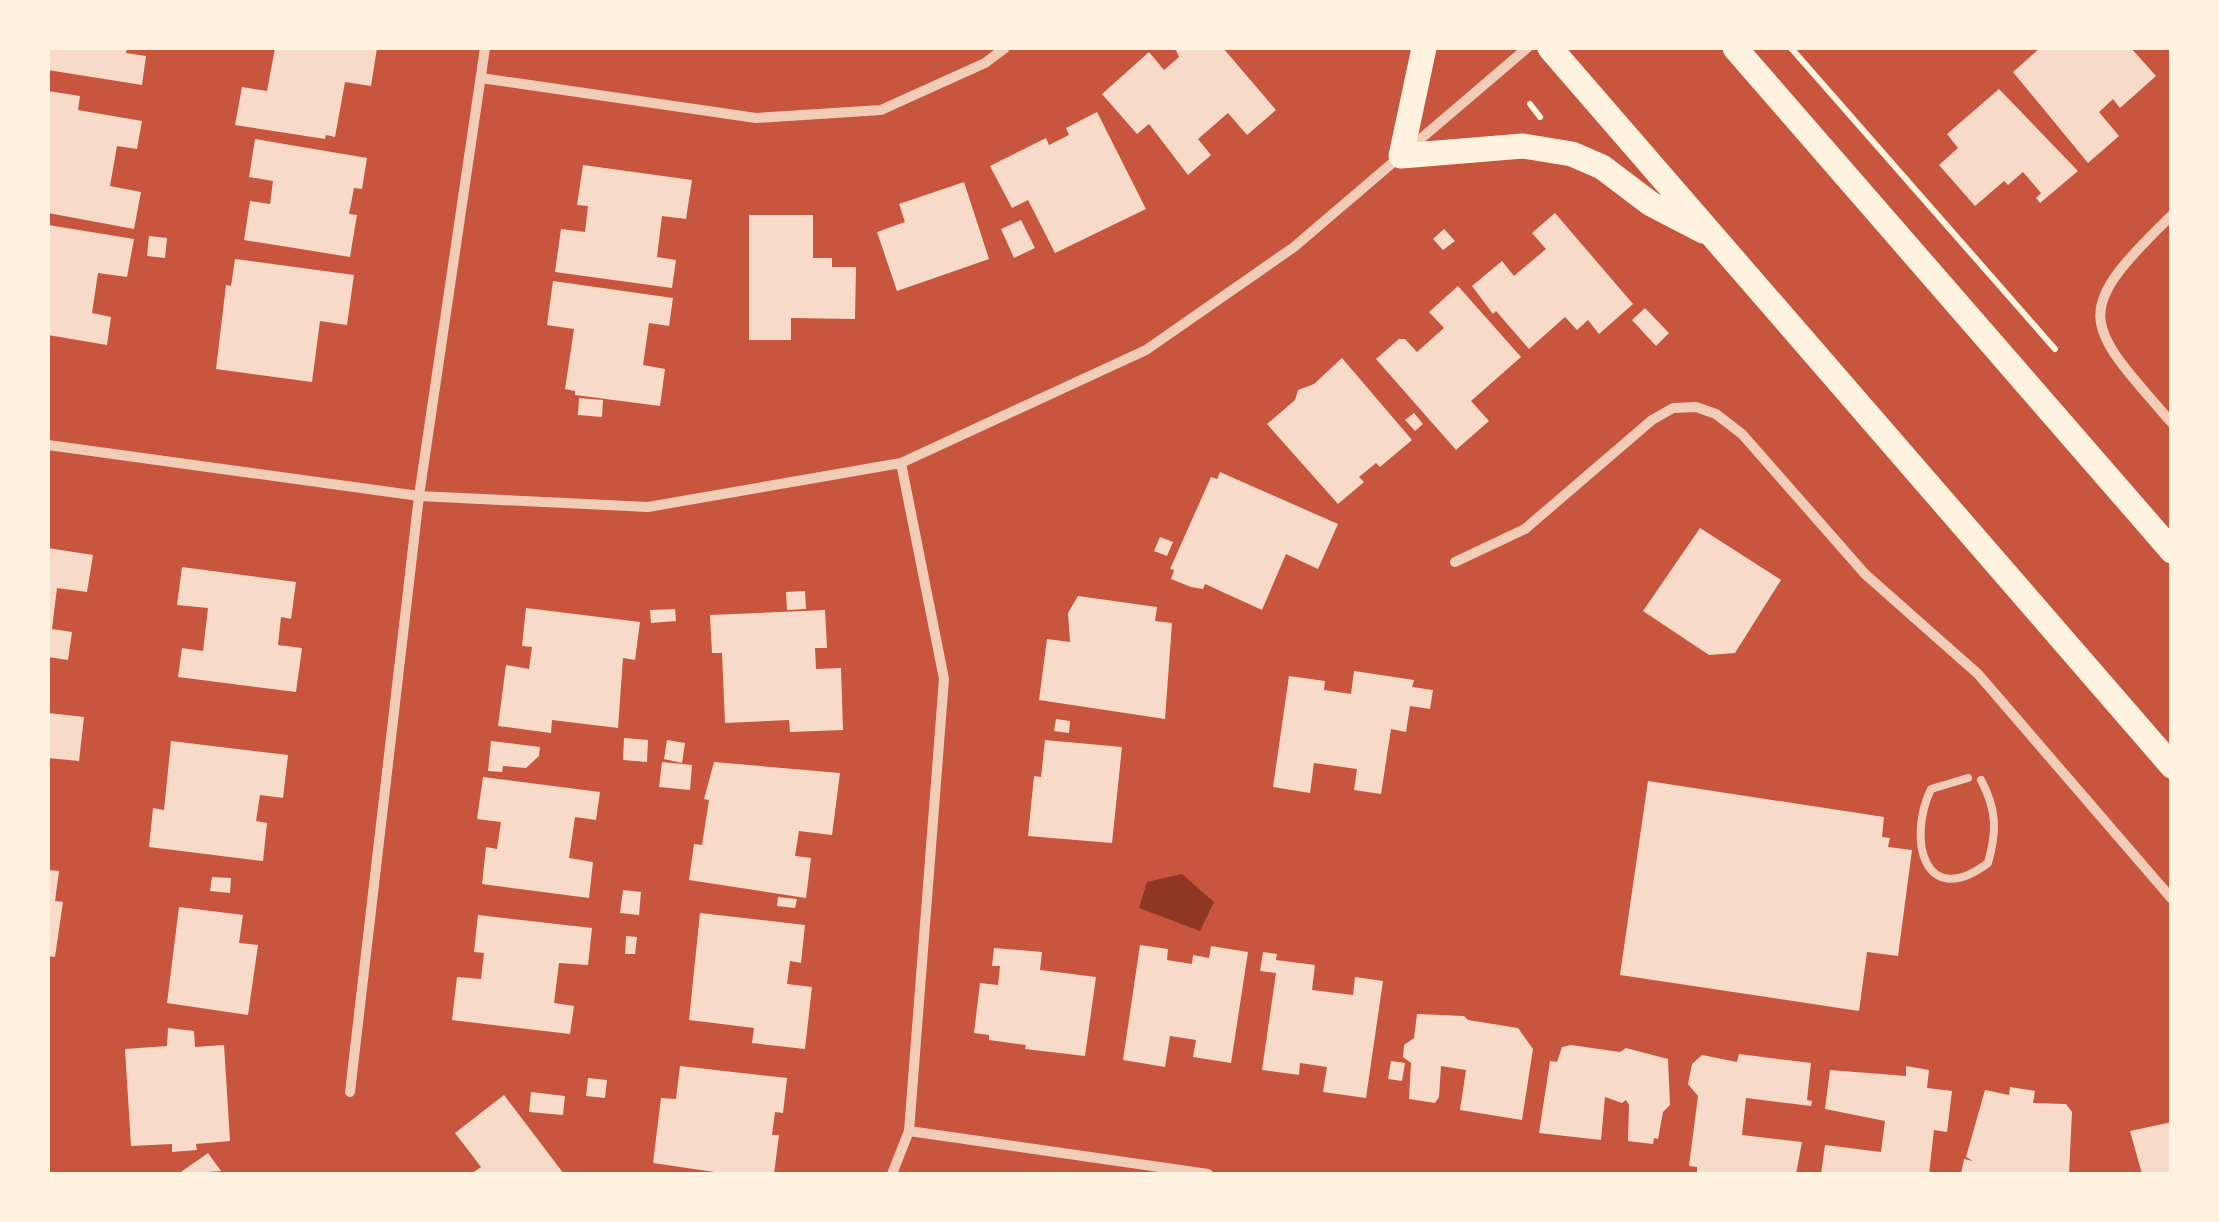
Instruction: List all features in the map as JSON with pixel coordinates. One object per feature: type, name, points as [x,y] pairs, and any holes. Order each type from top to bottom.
[{"type":"main road","points":[[1424,48],[1401,156],[1523,146],[1572,154],[1602,168],[1651,204],[1714,236]]},
{"type":"main road","points":[[1550,48],[2172,766]]},
{"type":"main road","points":[[1735,48],[2172,550]]},
{"type":"street","points":[[350,1092],[419,496],[485,48]]},
{"type":"street","points":[[482,78],[756,118],[810,115],[882,110],[985,63],[1004,48]]},
{"type":"street","points":[[48,445],[419,496],[648,507],[901,464],[1146,350],[1294,247],[1526,48]]},
{"type":"street","points":[[2172,216],[2120,266],[2098,309],[2102,332],[2135,381],[2172,423]]},
{"type":"street","points":[[1455,562],[1525,530],[1662,414],[1673,408],[1696,407],[1716,414],[1742,434],[1865,574],[1978,674],[2172,899]]},
{"type":"street","points":[[892,1174],[909,1131],[944,679],[901,464]]},
{"type":"street","points":[[909,1131],[1208,1174]]},
{"type":"lane","points":[[1968,778],[1931,789],[1919,813],[1920,854],[1943,878],[1957,880],[1988,863],[1996,834],[1994,803],[1981,780]]},
{"type":"path","points":[[1792,48],[2054,348]]},
{"type":"shaded area","points":[[1182,874],[1214,902],[1200,931],[1139,908],[1147,882]]},
{"type":"building","points":[[48,48],[127,48],[126,53],[146,56],[142,85],[48,70]]},
{"type":"building","points":[[275,48],[377,48],[371,86],[345,82],[335,137],[326,135],[325,139],[235,125],[242,87],[267,91]]},
{"type":"building","points":[[1175,48],[1223,48],[1276,110],[1247,135],[1228,113],[1198,139],[1211,155],[1188,175],[1149,124],[1137,134],[1102,94],[1149,52],[1164,70],[1179,57]]},
{"type":"building","points":[[2040,48],[2131,48],[2156,76],[2120,108],[2113,99],[2099,112],[2119,136],[2088,163],[2013,72]]},
{"type":"building","points":[[1999,89],[2078,171],[2040,203],[2036,198],[2041,193],[2023,172],[2008,185],[2004,181],[1975,206],[1939,165],[1958,148],[1947,134]]},
{"type":"building","points":[[48,91],[80,96],[78,110],[142,121],[137,149],[117,146],[110,186],[141,192],[134,229],[48,213]]},
{"type":"building","points":[[1097,112],[1146,209],[1055,253],[1028,200],[1012,208],[990,166],[1046,138],[1049,145],[1069,135],[1066,128]]},
{"type":"building","points":[[255,139],[367,158],[362,189],[354,188],[349,214],[357,215],[350,257],[244,240],[250,201],[270,204],[273,181],[249,177]]},
{"type":"building","points":[[583,165],[692,180],[686,219],[662,216],[657,257],[676,260],[672,288],[555,272],[561,229],[585,232],[588,206],[577,205]]},
{"type":"building","points":[[964,182],[989,259],[897,291],[877,232],[905,222],[899,204]]},
{"type":"building","points":[[1555,213],[1633,304],[1599,334],[1588,320],[1577,330],[1565,317],[1529,349],[1496,311],[1493,314],[1472,286],[1502,261],[1514,276],[1546,249],[1532,233]]},
{"type":"building","points":[[749,215],[813,215],[813,258],[832,258],[832,267],[856,267],[855,319],[791,318],[791,340],[749,340]]},
{"type":"building","points":[[1021,220],[1035,248],[1014,258],[1001,229]]},
{"type":"building","points":[[48,225],[134,239],[127,277],[98,273],[92,313],[111,317],[107,345],[48,335]]},
{"type":"building","points":[[1444,229],[1455,241],[1443,250],[1433,239]]},
{"type":"building","points":[[149,236],[167,238],[165,258],[147,256]]},
{"type":"building","points":[[235,259],[354,275],[347,325],[320,321],[312,382],[216,369],[226,285],[231,286]]},
{"type":"building","points":[[553,281],[673,298],[669,326],[649,323],[643,365],[665,369],[660,406],[575,395],[575,391],[565,389],[574,329],[547,325]]},
{"type":"building","points":[[1458,286],[1521,357],[1471,401],[1489,421],[1456,450],[1376,359],[1399,339],[1405,339],[1417,352],[1444,328],[1429,312]]},
{"type":"building","points":[[1645,308],[1669,333],[1656,346],[1632,320]]},
{"type":"building","points":[[1342,358],[1412,440],[1380,467],[1376,463],[1359,477],[1364,482],[1338,504],[1267,424],[1295,400],[1298,390],[1314,384]]},
{"type":"building","points":[[579,398],[603,400],[602,417],[578,415]]},
{"type":"building","points":[[1414,413],[1423,424],[1415,431],[1405,420]]},
{"type":"building","points":[[1220,472],[1338,524],[1318,569],[1286,554],[1262,610],[1205,584],[1203,589],[1171,579],[1174,570],[1170,569],[1211,477],[1217,479]]},
{"type":"building","points":[[1700,528],[1781,580],[1735,653],[1709,655],[1643,611]]},
{"type":"building","points":[[1160,537],[1173,542],[1167,556],[1154,551]]},
{"type":"building","points":[[48,548],[93,555],[87,592],[57,588],[52,629],[72,632],[68,660],[48,657]]},
{"type":"building","points":[[182,567],[296,582],[291,619],[281,617],[278,645],[302,648],[296,692],[178,677],[182,648],[203,651],[208,608],[177,605]]},
{"type":"building","points":[[805,591],[806,609],[787,610],[786,592]]},
{"type":"building","points":[[1078,596],[1157,607],[1155,621],[1172,623],[1165,719],[1039,700],[1047,639],[1070,642],[1068,613]]},
{"type":"building","points":[[526,608],[640,622],[635,660],[623,658],[618,728],[552,720],[551,733],[498,726],[506,665],[529,669],[532,647],[522,646]]},
{"type":"building","points":[[675,609],[676,621],[651,623],[650,610]]},
{"type":"building","points":[[825,610],[827,648],[815,648],[816,669],[841,668],[843,730],[790,732],[789,720],[725,723],[722,653],[712,653],[710,615]]},
{"type":"building","points":[[1354,671],[1414,680],[1412,687],[1433,690],[1430,709],[1410,706],[1406,732],[1391,729],[1381,794],[1354,790],[1357,769],[1314,763],[1310,793],[1273,787],[1289,676],[1325,681],[1324,690],[1351,694]]},
{"type":"building","points":[[48,713],[84,717],[79,761],[48,758]]},
{"type":"building","points":[[1056,719],[1070,721],[1069,733],[1054,731]]},
{"type":"building","points":[[624,738],[648,740],[647,762],[623,760]]},
{"type":"building","points":[[667,740],[685,743],[682,763],[664,759]]},
{"type":"building","points":[[1045,740],[1122,747],[1112,843],[1028,836],[1034,776],[1041,777]]},
{"type":"building","points":[[171,741],[288,755],[283,798],[260,795],[256,821],[267,823],[263,861],[149,847],[153,808],[164,810]]},
{"type":"building","points":[[491,741],[540,747],[539,756],[526,768],[503,766],[502,772],[488,771]]},
{"type":"building","points":[[662,762],[692,765],[690,790],[659,787]]},
{"type":"building","points":[[714,762],[840,773],[832,835],[799,831],[795,856],[811,858],[806,898],[689,880],[694,844],[702,845],[709,800],[704,799]]},
{"type":"building","points":[[483,777],[600,792],[596,820],[575,817],[569,858],[593,862],[589,898],[482,884],[486,847],[497,849],[501,822],[477,819]]},
{"type":"building","points":[[1648,781],[1884,817],[1882,837],[1890,838],[1888,847],[1912,850],[1898,956],[1867,952],[1859,1011],[1620,975]]},
{"type":"building","points":[[48,870],[59,871],[55,901],[63,902],[55,957],[48,956]]},
{"type":"building","points":[[212,877],[231,878],[230,893],[210,891]]},
{"type":"building","points":[[623,890],[641,892],[639,915],[620,913]]},
{"type":"building","points":[[778,897],[797,899],[795,908],[777,906]]},
{"type":"building","points":[[179,907],[243,915],[239,943],[258,945],[248,1015],[167,1003]]},
{"type":"building","points":[[700,913],[805,925],[801,963],[790,961],[787,984],[812,987],[805,1049],[752,1043],[754,1028],[689,1020]]},
{"type":"building","points":[[478,915],[592,928],[588,965],[559,963],[554,1003],[574,1006],[570,1034],[452,1020],[457,977],[481,979],[484,953],[474,952]]},
{"type":"building","points":[[626,936],[637,937],[635,954],[625,954]]},
{"type":"building","points":[[1140,945],[1168,949],[1167,960],[1192,964],[1193,955],[1209,958],[1211,946],[1248,952],[1231,1063],[1193,1057],[1196,1040],[1170,1036],[1165,1067],[1123,1060]]},
{"type":"building","points":[[994,948],[1042,952],[1040,970],[1096,977],[1085,1056],[1025,1049],[1026,1045],[989,1040],[989,1035],[974,1033],[980,983],[998,985],[1000,966],[992,966]]},
{"type":"building","points":[[1263,952],[1277,954],[1276,960],[1315,965],[1312,990],[1353,995],[1355,977],[1383,981],[1366,1098],[1323,1092],[1327,1067],[1300,1063],[1299,1075],[1262,1070],[1276,973],[1260,971]]},
{"type":"building","points":[[1417,1014],[1464,1016],[1468,1020],[1518,1028],[1533,1049],[1522,1120],[1460,1110],[1466,1070],[1441,1066],[1435,1103],[1409,1099],[1411,1063],[1403,1057],[1404,1045],[1414,1038]]},
{"type":"building","points":[[168,1028],[194,1031],[195,1047],[224,1045],[230,1141],[196,1144],[197,1150],[172,1152],[172,1144],[131,1146],[125,1049],[167,1046]]},
{"type":"building","points":[[1562,1047],[1620,1052],[1626,1048],[1668,1059],[1670,1105],[1663,1112],[1658,1139],[1654,1138],[1653,1144],[1628,1141],[1629,1105],[1626,1100],[1622,1103],[1605,1097],[1601,1140],[1539,1133],[1550,1061],[1557,1062]]},
{"type":"building","points":[[1739,1054],[1811,1063],[1807,1100],[1812,1101],[1811,1106],[1746,1098],[1742,1135],[1802,1142],[1796,1174],[1697,1173],[1697,1167],[1689,1166],[1698,1096],[1688,1084],[1692,1064],[1702,1055],[1737,1062]]},
{"type":"building","points":[[1391,1061],[1405,1063],[1402,1081],[1388,1079]]},
{"type":"building","points":[[680,1066],[787,1078],[783,1113],[775,1112],[772,1135],[779,1135],[774,1174],[728,1174],[653,1163],[661,1098],[676,1099]]},
{"type":"building","points":[[1906,1066],[1929,1070],[1927,1088],[1952,1091],[1947,1132],[1934,1130],[1929,1174],[1821,1174],[1825,1145],[1881,1152],[1885,1121],[1825,1109],[1830,1070],[1906,1076]]},
{"type":"building","points":[[588,1078],[607,1080],[605,1098],[586,1096]]},
{"type":"building","points":[[2010,1087],[2035,1091],[2033,1103],[2066,1104],[2072,1112],[2069,1174],[1961,1174],[1964,1159],[1973,1161],[1966,1157],[1985,1090],[2009,1095]]},
{"type":"building","points":[[531,1092],[565,1096],[563,1115],[529,1112]]},
{"type":"building","points":[[504,1095],[564,1174],[471,1174],[481,1167],[455,1133]]},
{"type":"building","points":[[2172,1122],[2172,1174],[2142,1174],[2130,1131]]},
{"type":"building","points":[[208,1153],[221,1171],[178,1174]]}]
